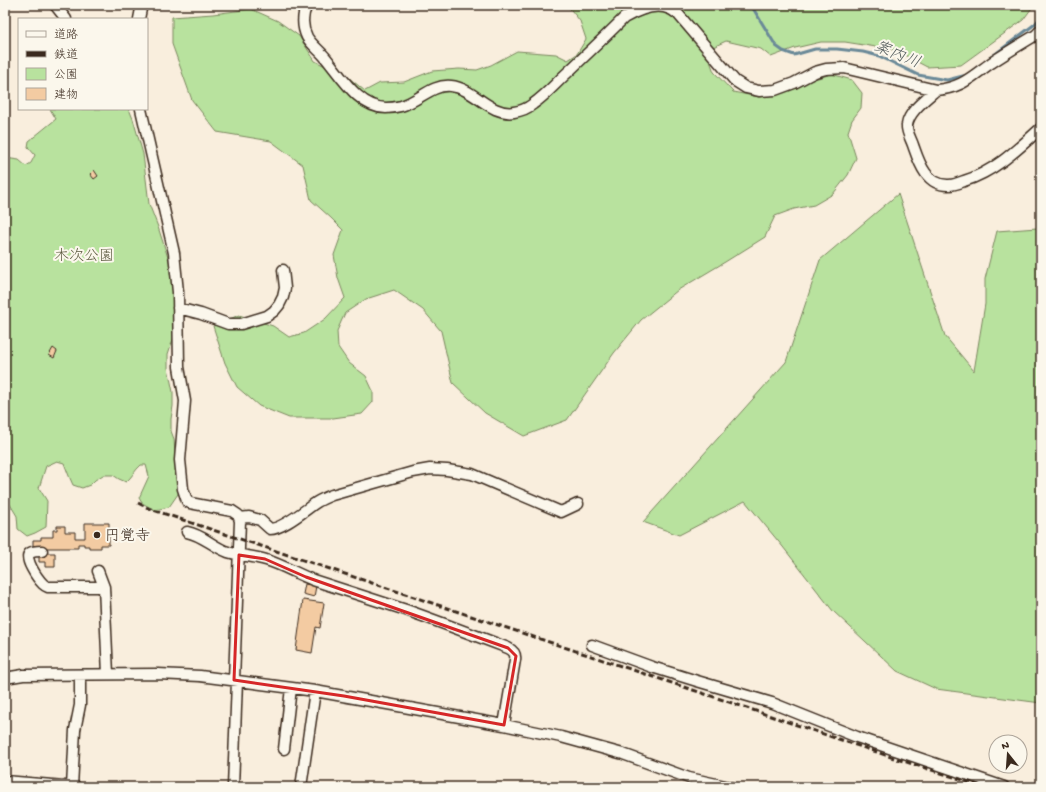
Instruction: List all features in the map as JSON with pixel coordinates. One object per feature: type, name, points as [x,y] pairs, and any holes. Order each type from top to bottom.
[{"type":"street","points":[[55,5],[65,18]]},
{"type":"street","points":[[139,18],[141,14],[140,5]]},
{"type":"street","points":[[307,5],[303,16],[303,25],[308,38],[348,85],[363,100],[375,106],[386,108],[401,106],[427,92],[442,86],[451,86],[459,87],[497,110],[514,112],[524,109],[533,104],[547,92],[624,18],[634,12],[652,7],[670,8],[678,14],[735,81],[746,88],[760,91],[775,90],[794,83],[815,72],[826,69],[844,68],[936,90],[947,89],[965,83],[1036,35],[1041,30]]},
{"type":"street","points":[[936,90],[917,107],[909,119],[907,126],[908,133],[921,167],[929,177],[941,184],[953,185],[975,178],[991,170],[1012,154],[1041,128]]},
{"type":"street","points":[[141,110],[174,253],[178,292],[179,367],[185,402],[180,460],[183,489],[187,501],[190,503],[235,512],[240,521],[233,787]]},
{"type":"street","points":[[178,308],[201,314],[228,324],[241,324],[267,316],[274,311],[283,297],[285,288],[283,270]]},
{"type":"street","points":[[239,518],[249,517],[260,520],[270,529],[274,529],[282,526],[319,501],[332,495],[398,476],[430,469],[472,474],[561,512],[578,504]]},
{"type":"street","points":[[187,532],[200,536],[220,549],[239,555],[265,559],[288,568],[306,578],[406,611],[512,650],[515,653],[516,660],[504,725]]},
{"type":"street","points":[[42,551],[34,551],[27,557],[39,580],[44,585],[48,587],[104,587]]},
{"type":"street","points":[[98,571],[104,587],[108,674]]},
{"type":"street","points":[[592,645],[667,672],[772,703],[857,737],[1004,787]]},
{"type":"street","points":[[5,678],[23,676],[158,674],[200,676],[315,691],[504,725],[561,737],[623,754],[689,778],[730,787]]},
{"type":"street","points":[[72,787],[75,730],[80,705],[80,675]]},
{"type":"street","points":[[284,749],[291,688]]},
{"type":"street","points":[[301,787],[315,691]]},
{"type":"street","points":[[689,778],[698,787]]},
{"type":"street","points":[[5,781],[76,787]]},
{"type":"highlighted area","points":[[239,555],[265,559],[306,577],[508,648],[516,656],[504,725],[344,696],[234,680]]},
{"type":"green space","points":[[567,5],[1034,5],[1023,20],[961,65],[927,67],[895,50],[845,42],[821,42],[795,48],[771,57],[761,49],[726,41],[713,47],[710,61],[714,72],[733,92],[759,97],[777,94],[802,83],[831,74],[852,80],[862,93],[861,108],[852,120],[848,132],[856,158],[848,175],[833,194],[814,205],[794,209],[775,216],[765,237],[678,290],[641,320],[614,353],[567,420],[524,436],[485,413],[453,383],[441,331],[423,310],[394,290],[366,299],[345,313],[337,331],[338,347],[349,363],[366,376],[373,391],[373,402],[362,414],[333,418],[289,418],[259,406],[237,387],[225,363],[213,326],[239,315],[273,326],[289,337],[304,333],[325,319],[345,298],[338,278],[334,255],[343,230],[311,200],[303,165],[271,141],[217,132],[192,100],[172,44],[172,17],[251,9],[278,21],[299,36],[315,61],[348,77],[365,91],[380,83],[404,82],[432,71],[459,69],[477,70],[491,65],[517,51],[556,54],[568,60],[577,54],[586,39],[580,21]]},
{"type":"green space","name":"木次公園","points":[[51,110],[129,110],[133,119],[143,154],[149,204],[172,270],[174,288],[174,336],[168,354],[168,368],[173,392],[171,431],[174,439],[175,455],[178,461],[176,473],[177,485],[180,491],[169,507],[155,510],[142,503],[139,498],[149,476],[146,465],[141,465],[126,482],[113,475],[103,475],[90,485],[82,488],[73,485],[64,463],[57,461],[46,466],[39,488],[47,501],[46,527],[27,536],[18,529],[17,516],[5,496],[5,158],[19,160],[26,166],[31,163],[35,155],[28,147],[29,141],[56,119]]},
{"type":"green space","points":[[898,194],[945,336],[974,371],[985,304],[985,279],[997,231],[1037,228],[1041,233],[1041,703],[936,689],[897,671],[833,611],[745,501],[679,535],[643,522],[786,362],[820,260]]},
{"type":"building","points":[[94,170],[98,176],[94,179],[90,174]]},
{"type":"building","points":[[5,179],[9,181],[6,187],[5,186]]},
{"type":"building","points":[[53,348],[57,351],[54,358],[49,355]]},
{"type":"building","name":"円覚寺","points":[[85,523],[109,523],[109,545],[101,545],[101,548],[89,548],[89,546],[84,546],[84,544],[78,544],[78,548],[33,548],[33,540],[41,540],[41,537],[53,537],[53,530],[57,530],[57,526],[65,526],[65,532],[75,532],[75,538],[85,538]]},
{"type":"building","points":[[45,553],[55,553],[55,567],[45,567],[45,562],[39,562],[39,556],[45,556]]},
{"type":"building","points":[[305,584],[316,586],[314,597],[303,594]]},
{"type":"building","points":[[303,600],[324,603],[320,628],[316,627],[312,653],[296,650]]},
{"type":"waterway","name":"案内川","points":[[751,5],[776,46],[783,51],[794,55],[815,49],[837,49],[863,52],[879,56],[918,75],[947,80],[967,75]]},
{"type":"waterway","name":"案内川","points":[[986,61],[1035,24],[1041,17]]},
{"type":"railway","points":[[138,503],[150,509],[897,759],[985,787]]},
{"type":"place","name":"円覚寺","points":[[97,535]]}]
